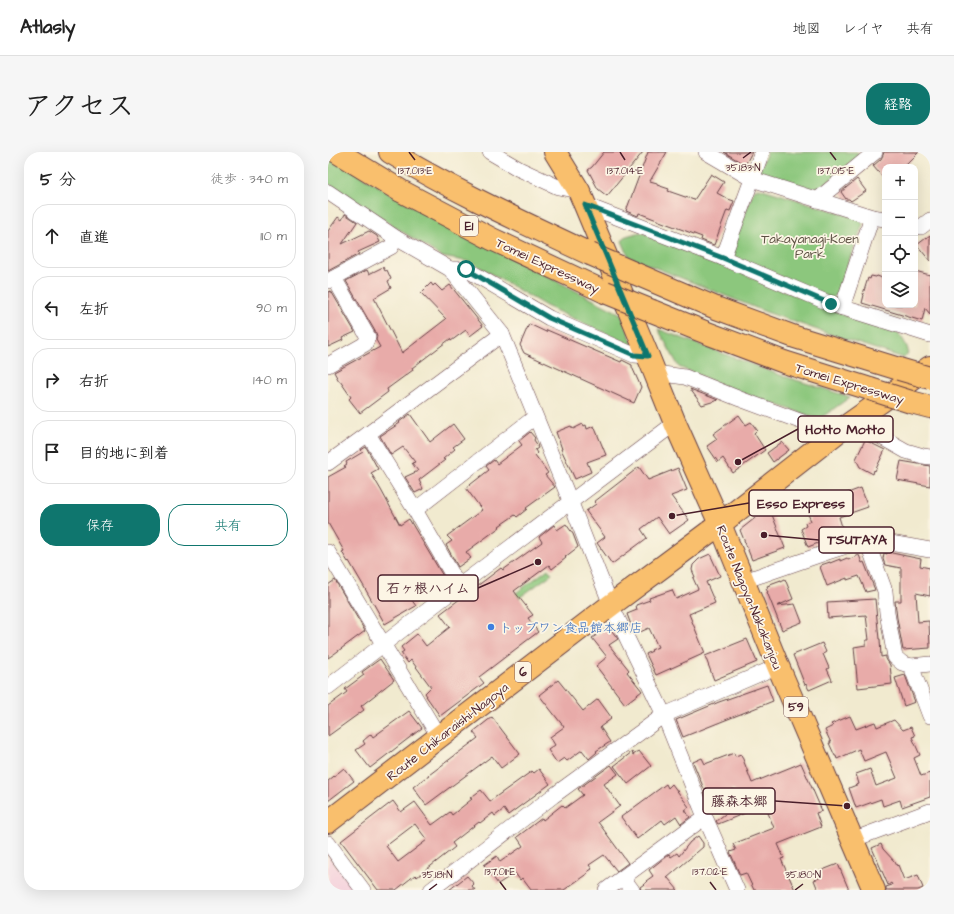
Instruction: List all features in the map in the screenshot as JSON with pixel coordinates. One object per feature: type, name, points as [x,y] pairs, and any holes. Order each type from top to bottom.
[{"type":"main road","name":"Tomei Expressway","points":[[337,152],[401,191],[485,235],[605,292],[784,362],[920,404]]},
{"type":"main road","name":"E1","points":[[390,152],[412,166],[498,211],[590,254],[716,308],[788,335],[930,378]]},
{"type":"main road","name":"Route Nagoya-Nakakanjou","points":[[555,152],[582,198],[652,364],[675,423],[720,524],[778,666],[874,890]]},
{"type":"main road","name":"Route Chikaraishi-Nagoya","points":[[328,822],[611,605],[720,524],[835,434],[930,367]]},
{"type":"street","points":[[490,152],[519,169],[582,198],[831,304],[930,335]]},
{"type":"street","points":[[706,152],[752,179],[878,218],[842,308]]},
{"type":"street","points":[[723,258],[762,152]]},
{"type":"street","points":[[817,200],[875,152]]},
{"type":"street","points":[[328,192],[396,238],[450,269],[502,334],[611,605],[664,716],[704,817],[737,890]]},
{"type":"street","points":[[918,226],[921,227],[930,220]]},
{"type":"street","points":[[328,366],[365,344],[368,337],[331,279],[391,246],[396,238]]},
{"type":"street","points":[[450,269],[466,269],[549,318],[634,355],[671,374],[685,377],[835,434]]},
{"type":"street","points":[[328,463],[502,334]]},
{"type":"street","points":[[415,510],[535,417]]},
{"type":"street","points":[[853,421],[906,451],[930,457]]},
{"type":"street","points":[[328,686],[675,423]]},
{"type":"street","points":[[368,434],[415,510],[459,586]]},
{"type":"street","points":[[744,581],[862,540],[868,539],[930,550]]},
{"type":"street","points":[[868,539],[869,547],[885,591],[887,614],[895,657],[902,663],[911,666],[930,664]]},
{"type":"street","points":[[328,552],[332,569],[383,645],[439,737]]},
{"type":"street","points":[[431,890],[554,796],[664,716],[778,666]]},
{"type":"street","points":[[911,666],[930,716]]},
{"type":"street","points":[[852,840],[930,811]]},
{"type":"street","points":[[606,890],[704,817]]},
{"type":"street","points":[[328,843],[363,890]]},
{"type":"street","points":[[623,878],[632,890]]},
{"type":"shaded area","points":[[328,856],[356,890],[328,890]]},
{"type":"green space","points":[[767,152],[857,152],[860,156],[816,192],[763,179],[759,172]]},
{"type":"green space","points":[[328,156],[424,213],[621,314],[634,346],[546,306],[471,262],[442,257],[328,184]]},
{"type":"green space","name":"Takayanagi-Koen Park","points":[[759,188],[860,219],[863,224],[836,295],[831,298],[733,257],[730,251],[754,190]]},
{"type":"green space","points":[[641,232],[851,318],[898,333],[906,345],[908,354],[904,358],[835,336],[766,312],[629,257],[622,241],[626,236]]},
{"type":"green space","points":[[658,329],[780,375],[850,397],[819,418],[733,390],[679,367]]},
{"type":"green space","points":[[548,569],[552,574],[512,603],[509,598]]},
{"type":"building","points":[[604,152],[643,152],[607,196],[598,189],[588,170]]},
{"type":"building","points":[[648,152],[667,152],[650,181],[669,189],[668,191],[694,200],[711,174],[724,182],[717,193],[734,201],[730,211],[727,210],[714,245],[701,240],[702,237],[639,213],[638,216],[626,211]]},
{"type":"building","points":[[724,152],[752,152],[745,165]]},
{"type":"building","points":[[884,152],[919,152],[907,164],[882,164],[882,176],[873,166],[881,159]]},
{"type":"building","points":[[857,179],[866,191],[851,201],[846,199],[841,192]]},
{"type":"building","points":[[345,214],[357,222],[342,244],[369,231],[377,236],[380,242],[358,252],[359,254],[328,271],[328,231],[338,217],[342,220]]},
{"type":"building","points":[[930,235],[930,261],[918,246],[918,244]]},
{"type":"building","points":[[383,267],[385,271],[387,270],[391,279],[388,281],[391,288],[374,298],[402,353],[446,319],[421,293],[431,283],[433,286],[435,284],[442,291],[450,285],[483,326],[470,336],[466,330],[451,341],[450,339],[412,368],[413,370],[387,389],[388,392],[360,413],[349,399],[351,397],[334,372],[380,347],[376,340],[376,333],[346,281],[367,270],[369,274]]},
{"type":"building","points":[[918,272],[930,275],[930,314],[925,308],[922,321],[862,303],[868,278],[870,279],[871,276],[882,278],[882,308],[918,308]]},
{"type":"building","points":[[331,291],[355,332],[328,347],[328,292]]},
{"type":"building","points":[[529,324],[546,332],[547,330],[621,362],[622,360],[632,365],[641,387],[634,403],[524,353],[520,345]]},
{"type":"building","points":[[690,389],[718,400],[702,405]]},
{"type":"building","points":[[410,414],[430,442],[453,424],[464,439],[453,447],[455,449],[443,459],[445,460],[419,480],[423,489],[415,493],[405,477],[418,471],[412,463],[415,462],[403,447],[391,455],[380,436],[400,423],[399,422]]},
{"type":"building","points":[[739,415],[746,425],[751,422],[757,430],[754,433],[765,450],[733,473],[723,458],[718,462],[707,446],[717,439],[713,434]]},
{"type":"building","points":[[583,424],[584,426],[586,425],[587,429],[594,426],[606,455],[587,462],[591,472],[575,479],[561,449],[556,432],[571,426],[573,429]]},
{"type":"building","points":[[530,432],[535,438],[534,440],[538,446],[535,450],[537,453],[535,455],[548,473],[545,475],[555,487],[526,508],[527,509],[517,517],[515,515],[466,552],[471,558],[458,567],[446,545],[452,541],[447,536],[482,510],[466,488],[489,470],[486,466],[494,460],[497,464],[522,445],[519,441]]},
{"type":"building","points":[[865,440],[885,450],[873,474],[860,467],[856,459]]},
{"type":"building","points":[[782,442],[789,450],[773,462],[767,453]]},
{"type":"building","points":[[366,447],[378,469],[371,473],[400,525],[409,519],[446,581],[432,589],[431,587],[411,599],[416,606],[385,624],[349,561],[348,562],[342,552],[344,551],[328,523],[328,477],[346,467],[344,466],[347,464],[346,462],[363,452],[361,450]]},
{"type":"building","points":[[901,461],[930,466],[930,486],[897,480]]},
{"type":"building","points":[[639,467],[648,480],[678,468],[687,490],[671,496],[689,520],[669,534],[657,517],[641,529],[647,538],[612,564],[597,543],[605,537],[586,511],[596,504],[594,502]]},
{"type":"building","points":[[861,488],[868,507],[839,517],[843,530],[840,532],[841,534],[808,547],[801,529],[806,526],[805,523],[811,521],[805,507]]},
{"type":"building","points":[[769,507],[785,548],[752,560],[740,530]]},
{"type":"building","points":[[566,524],[573,534],[578,547],[552,569],[549,565],[514,591],[533,615],[528,618],[538,632],[479,677],[484,683],[440,716],[425,693],[431,687],[411,660],[408,663],[401,653],[404,651],[401,647],[417,634],[426,646],[450,627],[440,614],[501,568],[503,570],[542,542],[539,537],[554,525],[557,530]]},
{"type":"building","points":[[887,552],[921,559],[920,566],[930,568],[930,596],[916,593],[918,622],[929,621],[930,648],[903,650],[895,601],[901,601],[901,568],[885,565],[883,559],[884,553],[887,554]]},
{"type":"building","points":[[710,554],[720,576],[706,582],[715,603],[689,614],[705,653],[656,675],[646,654],[658,647],[649,628],[638,633],[634,633],[627,614],[637,610],[636,605],[650,600],[649,598],[672,590],[676,599],[698,589],[693,578],[695,577],[692,570],[693,565],[699,559]]},
{"type":"building","points":[[859,555],[862,563],[864,562],[875,590],[866,592],[859,576],[847,580],[847,578],[827,586],[820,567],[821,565],[840,559],[840,561],[847,558],[848,560]]},
{"type":"building","points":[[785,579],[793,599],[777,606],[795,604],[802,622],[782,630],[766,589],[770,584]]},
{"type":"building","points":[[335,580],[365,631],[328,658],[328,585]]},
{"type":"building","points":[[875,599],[881,657],[886,656],[886,659],[890,665],[892,684],[858,688],[854,647],[866,645],[866,640],[869,640],[866,615],[828,618],[827,602]]},
{"type":"building","points":[[609,627],[618,639],[609,645],[629,670],[627,672],[642,691],[625,704],[596,666],[607,657],[592,638]]},
{"type":"building","points":[[747,639],[757,662],[714,680],[705,656]]},
{"type":"building","points":[[822,643],[826,652],[823,654],[829,668],[827,669],[832,680],[809,690],[806,684],[805,685],[793,655]]},
{"type":"building","points":[[380,659],[394,680],[361,706],[364,710],[328,736],[328,706],[347,692],[345,689],[364,675],[362,672]]},
{"type":"building","points":[[905,675],[915,702],[904,706],[895,678]]},
{"type":"building","points":[[558,680],[583,711],[598,699],[611,717],[611,719],[600,727],[610,742],[596,751],[597,752],[589,759],[582,750],[567,761],[564,758],[557,763],[548,750],[555,745],[550,737],[564,727],[539,695]]},
{"type":"building","points":[[767,685],[773,701],[683,737],[676,720],[719,702]]},
{"type":"building","points":[[409,711],[422,728],[370,768],[356,750],[365,744],[363,741],[371,734],[373,737]]},
{"type":"building","points":[[850,716],[856,729],[875,722],[877,727],[894,720],[903,730],[911,727],[915,736],[912,737],[920,755],[914,758],[921,776],[930,773],[930,797],[902,807],[900,800],[883,806],[881,799],[856,808],[849,788],[859,784],[856,774],[870,769],[876,786],[897,778],[886,752],[864,761],[859,749],[837,759],[829,743],[831,743],[825,730],[833,726],[831,724]]},
{"type":"building","points":[[492,717],[520,754],[501,768],[492,756],[426,805],[413,787],[478,738],[473,732]]},
{"type":"building","points":[[639,751],[651,766],[628,784],[614,766],[632,752],[633,755]]},
{"type":"building","points":[[734,753],[735,756],[741,754],[752,783],[801,763],[822,811],[816,813],[821,827],[778,844],[784,858],[781,859],[795,890],[754,890],[746,873],[740,875],[730,852],[736,850],[733,844],[774,828],[765,805],[718,824],[716,821],[742,801],[733,789],[712,803],[706,788],[704,789],[693,762],[702,758],[705,764]]},
{"type":"building","points":[[611,765],[618,774],[604,784],[620,806],[598,822],[628,863],[617,871],[604,855],[589,865],[592,869],[587,872],[588,873],[564,890],[531,890],[522,878],[520,880],[515,873],[498,884],[484,865],[497,856],[500,862],[523,846],[517,837],[542,818],[543,820],[562,805],[565,808],[583,795],[578,789]]},
{"type":"building","points":[[344,768],[354,781],[328,801],[328,781]]},
{"type":"building","points":[[539,769],[550,784],[508,815],[504,809],[495,816],[493,813],[480,823],[479,822],[452,843],[455,847],[417,877],[415,875],[396,890],[378,890],[341,841],[393,801],[401,812],[415,802],[432,825],[450,812],[452,815],[481,790],[490,801],[532,771],[534,773]],"holes":[[[415,824],[427,840],[398,862],[386,846]]]},
{"type":"building","points":[[666,784],[668,788],[672,784],[689,807],[685,810],[690,817],[681,824],[676,816],[665,824],[662,820],[637,839],[621,817]]},
{"type":"building","points":[[698,836],[703,843],[703,847],[667,878],[678,890],[641,890],[640,887],[653,876],[649,870],[669,854],[671,857],[677,853],[679,856],[690,842]]},
{"type":"building","points":[[881,844],[883,849],[897,866],[898,865],[904,880],[918,875],[923,888],[918,890],[886,890],[886,887],[892,885],[891,883],[888,885],[872,848]]},
{"type":"building","points":[[838,864],[849,890],[818,890],[814,880],[822,877],[820,871]]},
{"type":"building","points":[[467,876],[474,884],[472,886],[475,890],[449,890]]},
{"type":"place","name":"Hotto Motto","points":[[738,462]]},
{"type":"place","name":"Esso Express","points":[[672,516]]},
{"type":"place","name":"TSUTAYA","points":[[764,535]]},
{"type":"place","name":"石ヶ根ハイム","points":[[538,562]]},
{"type":"place","name":"トップワン食品館本郷店","points":[[491,627]]},
{"type":"place","name":"藤森本郷","points":[[847,806]]},
{"type":"route","points":[[466,269],[549,318],[634,355],[648,356],[585,205],[723,258],[831,304]]}]
